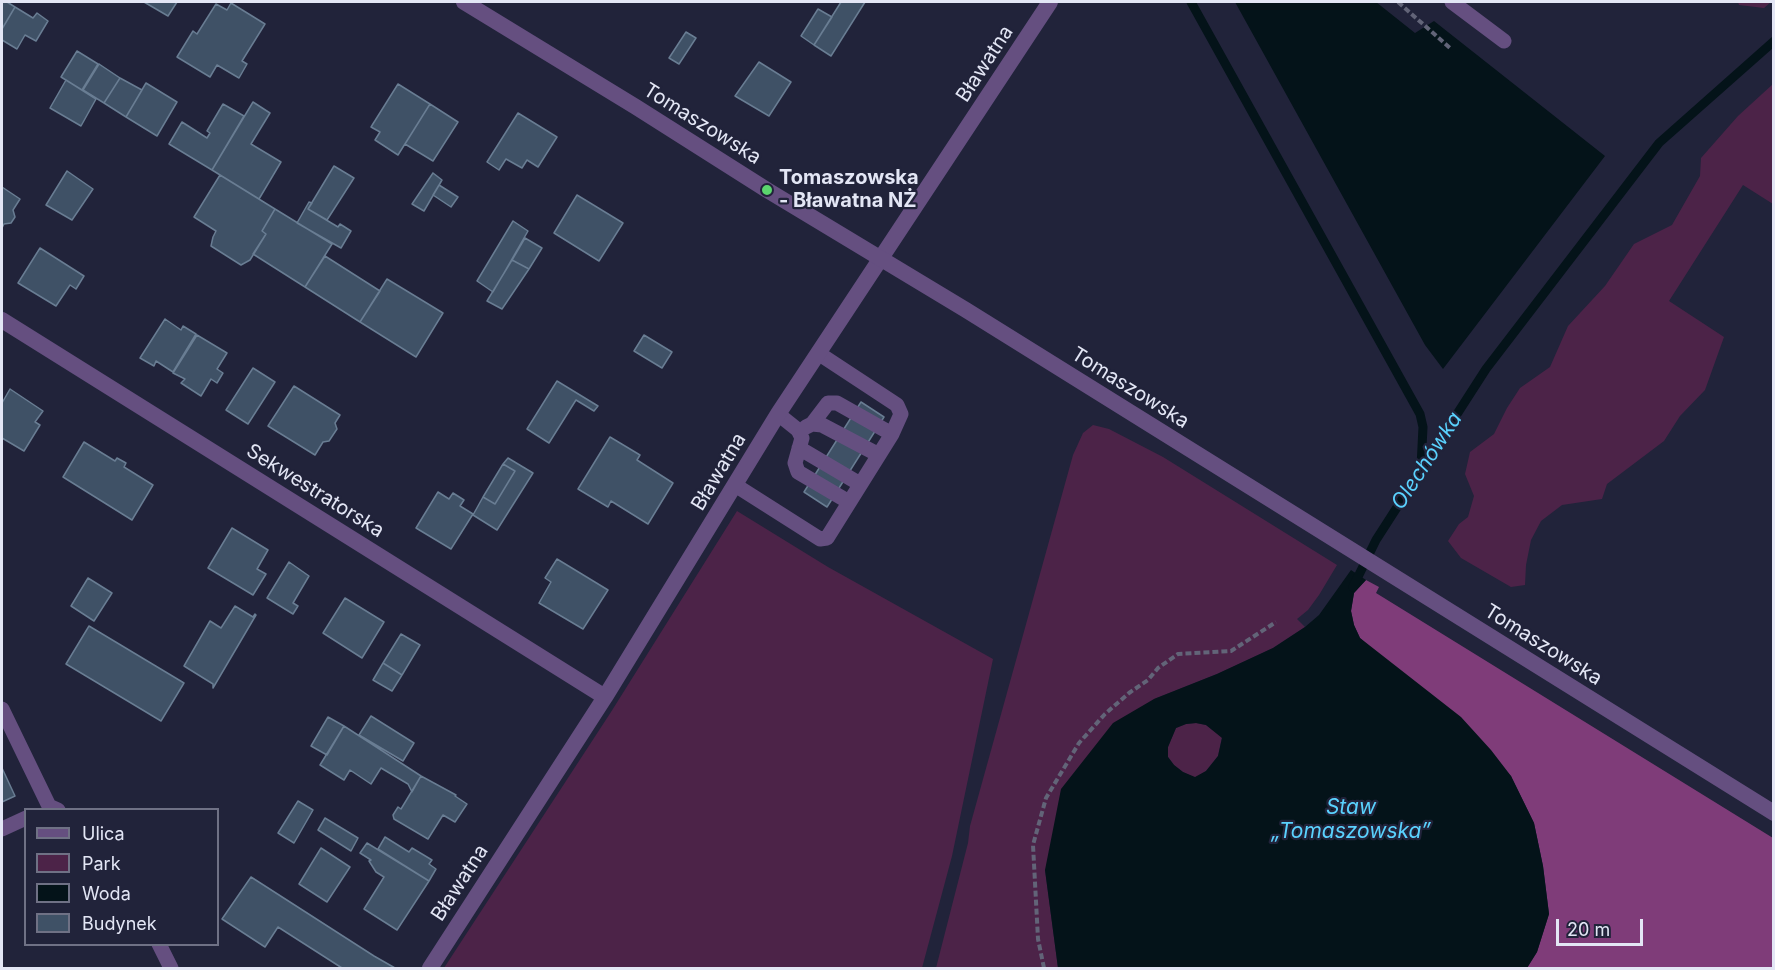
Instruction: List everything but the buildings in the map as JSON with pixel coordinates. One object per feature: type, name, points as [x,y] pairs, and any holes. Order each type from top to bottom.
[{"type":"street","name":"Tomaszowska","points":[[464,2],[881,260],[966,310],[1773,813]]},
{"type":"street","name":"Bławatna","points":[[430,969],[605,697],[778,414],[1050,2]]},
{"type":"street","name":"Sekwestratorska","points":[[2,320],[605,697]]},
{"type":"lane","points":[[1452,2],[1504,41]]},
{"type":"lane","points":[[735,485],[820,539],[827,538],[892,434],[901,414],[897,405],[818,353]]},
{"type":"lane","points":[[849,502],[798,472],[795,464],[805,427],[828,403],[837,403],[892,434]]},
{"type":"lane","points":[[778,414],[805,427],[822,425],[879,454]]},
{"type":"lane","points":[[800,448],[860,484]]},
{"type":"lane","points":[[2,709],[50,808]]},
{"type":"lane","points":[[2,829],[24,819]]},
{"type":"lane","points":[[160,946],[171,969]]},
{"type":"path","points":[[1398,2],[1450,48]]},
{"type":"path","points":[[1044,969],[1038,939],[1033,845],[1046,798],[1080,743],[1105,714],[1148,680],[1158,668],[1178,654],[1231,651],[1276,622]]},
{"type":"green space","points":[[1738,2],[1771,2],[1764,8],[1739,5]]},
{"type":"green space","points":[[1773,84],[1773,204],[1743,185],[1669,301],[1724,337],[1705,390],[1680,416],[1664,441],[1607,484],[1602,499],[1562,505],[1541,521],[1531,540],[1525,585],[1511,587],[1461,558],[1448,541],[1459,524],[1468,517],[1474,496],[1465,474],[1470,452],[1494,434],[1520,388],[1550,367],[1568,326],[1605,286],[1634,244],[1672,225],[1700,176],[1701,158],[1738,116]]},
{"type":"green space","points":[[1093,425],[1109,429],[1163,457],[1337,565],[1308,610],[1297,619],[1305,627],[1273,648],[1217,674],[1154,699],[1045,870],[1058,968],[936,968],[968,843],[970,826],[1073,455],[1083,433]]},
{"type":"green space","points":[[737,511],[828,567],[993,659],[952,856],[922,968],[444,968],[611,712]]},
{"type":"green space","points":[[1196,723],[1206,725],[1222,737],[1218,756],[1206,771],[1195,778],[1174,765],[1168,757],[1168,747],[1176,728]]},
{"type":"shaded area","points":[[1366,580],[1379,587],[1376,593],[1773,838],[1773,968],[1527,968],[1537,952],[1549,914],[1543,866],[1534,823],[1511,776],[1360,638],[1351,611],[1354,593]]},
{"type":"water","points":[[1235,2],[1376,2],[1415,33],[1434,21],[1605,156],[1443,369],[1425,345]]},
{"type":"water","name":"Staw „Tomaszowska”","points":[[1351,570],[1366,580],[1354,593],[1351,611],[1360,638],[1461,717],[1511,776],[1534,823],[1543,866],[1549,914],[1537,952],[1527,968],[1058,968],[1045,870],[1061,789],[1113,723],[1154,699],[1217,674],[1273,648],[1319,615]],"holes":[[[1186,724],[1206,725],[1222,738],[1218,756],[1206,771],[1195,777],[1174,765],[1168,757],[1168,747],[1176,728]]]},
{"type":"waterway","points":[[1191,2],[1420,414],[1423,427],[1421,467]]},
{"type":"waterway","name":"Olechówka","points":[[1353,587],[1376,540],[1486,369],[1659,143],[1774,41]]},
{"type":"place","name":"Tomaszowska - Bławatna NŻ","points":[[767,190]]}]
